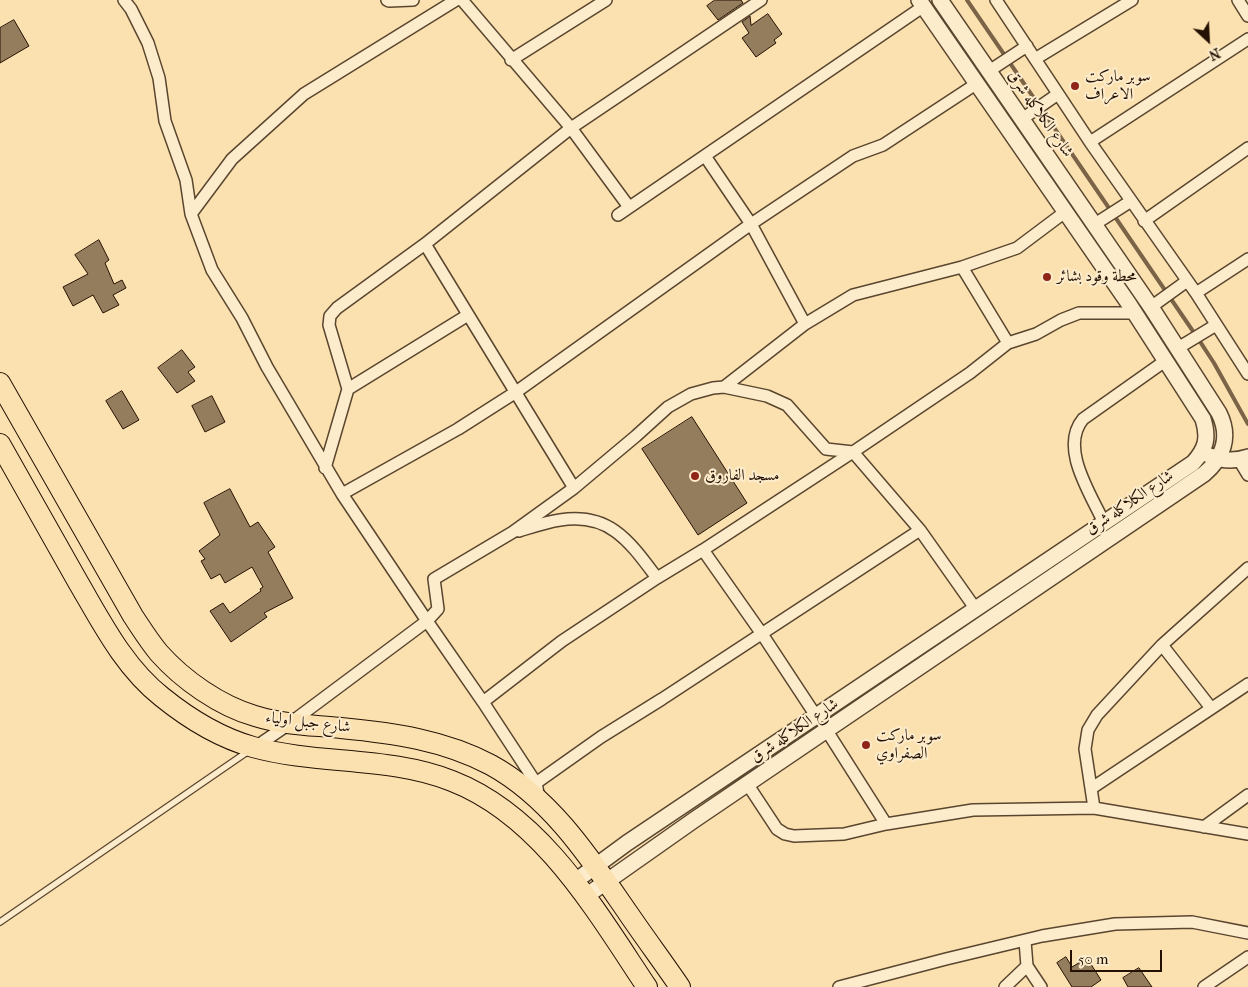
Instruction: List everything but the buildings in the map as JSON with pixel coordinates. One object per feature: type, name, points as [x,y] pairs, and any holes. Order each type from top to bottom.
[{"type":"highway","name":"شارع جبل اولياء","points":[[0,383],[132,616],[160,654],[181,674],[227,704],[254,716],[289,724],[391,733],[434,742],[465,752],[537,791],[601,874],[680,987]]},
{"type":"highway","name":"شارع جبل اولياء","points":[[0,444],[103,625],[128,663],[147,684],[181,711],[225,737],[254,748],[428,773],[479,793],[506,810],[544,846],[580,889],[647,987]]},
{"type":"street","points":[[124,0],[131,9],[148,43],[159,78],[165,121],[186,180],[191,214],[212,270],[242,318],[267,367],[342,494],[483,702],[537,791],[601,737],[920,530]]},
{"type":"street","points":[[386,0],[389,2],[413,0]]},
{"type":"street","points":[[191,214],[232,159],[304,94],[456,0]]},
{"type":"street","points":[[462,0],[570,128],[630,207]]},
{"type":"street","points":[[511,60],[606,0]]},
{"type":"street","points":[[326,468],[348,388],[329,325],[330,316],[337,308],[425,244],[570,128],[761,0]]},
{"type":"street","name":"شارع الكلاكله شرق","points":[[601,874],[694,820],[748,785],[1204,474],[1218,459],[1226,439],[1222,419],[1178,348],[940,0]]},
{"type":"street","points":[[996,0],[1090,142],[1196,293],[1247,370]]},
{"type":"street","points":[[1035,58],[1132,0]]},
{"type":"street","points":[[1238,0],[1248,16]]},
{"type":"street","points":[[618,215],[922,3],[1134,313],[1203,419],[1206,428],[1206,438],[1202,453],[1218,459],[1244,458],[1248,475]]},
{"type":"street","points":[[1090,142],[1248,39]]},
{"type":"street","points":[[989,71],[1026,46]]},
{"type":"street","points":[[342,494],[458,429],[516,392],[750,224],[853,156],[883,145],[976,84]]},
{"type":"street","points":[[1022,119],[1058,94]]},
{"type":"street","points":[[1144,221],[1248,148]]},
{"type":"street","points":[[705,156],[750,224],[805,324]]},
{"type":"street","points":[[1095,224],[1131,201]]},
{"type":"street","points":[[724,387],[805,324],[853,295],[962,267],[1017,248],[1065,212]]},
{"type":"street","points":[[425,244],[574,488]]},
{"type":"street","points":[[1196,293],[1248,259]]},
{"type":"street","points":[[962,267],[1008,343]]},
{"type":"street","points":[[1151,307],[1187,281]]},
{"type":"street","points":[[483,702],[562,641],[853,452],[970,373],[1008,343],[1036,334],[1061,320],[1079,313],[1134,313]]},
{"type":"street","points":[[348,388],[468,315]]},
{"type":"street","points":[[1178,348],[1216,324]]},
{"type":"street","points":[[1104,523],[1076,462],[1074,444],[1076,428],[1083,420],[1108,401],[1165,361]]},
{"type":"street","points":[[254,748],[427,621],[438,609],[434,579],[513,532],[574,488],[668,407],[691,394],[713,388],[724,387],[767,396],[787,405],[826,448],[853,452],[920,530],[975,608]]},
{"type":"street","name":"شارع الكلاكله شرق","points":[[601,874],[627,843],[1193,463],[1202,453]]},
{"type":"street","points":[[513,532],[560,520],[585,519],[600,522],[622,536],[657,578]]},
{"type":"street","points":[[703,550],[762,634],[816,716]]},
{"type":"street","points":[[1094,808],[1085,749],[1088,730],[1097,715],[1162,645],[1248,568]]},
{"type":"street","points":[[1162,645],[1212,708]]},
{"type":"street","points":[[1092,788],[1248,684]]},
{"type":"street","points":[[827,731],[886,824]]},
{"type":"street","points":[[748,785],[777,829],[785,834],[794,836],[844,834],[886,824],[974,810],[1094,808],[1248,834]]},
{"type":"street","points":[[1204,827],[1248,795]]},
{"type":"street","points":[[580,889],[601,874]]},
{"type":"street","points":[[839,987],[1042,936],[1115,924],[1192,922],[1248,933]]},
{"type":"street","points":[[1026,941],[1027,966],[1041,987]]},
{"type":"street","points":[[1204,987],[1248,957]]},
{"type":"street","points":[[1005,987],[1027,966]]},
{"type":"lane","points":[[0,922],[254,748]]},
{"type":"waterway","points":[[967,0],[1199,340],[1248,424]]},
{"type":"place","name":"سوبر ماركت الاعراف","points":[[1075,86]]},
{"type":"place","name":"محطة وقود بشائر","points":[[1047,277]]},
{"type":"place","name":"مسجد الفاروق","points":[[695,476]]},
{"type":"place","name":"سوبر ماركت الصفراوي","points":[[866,745]]}]
